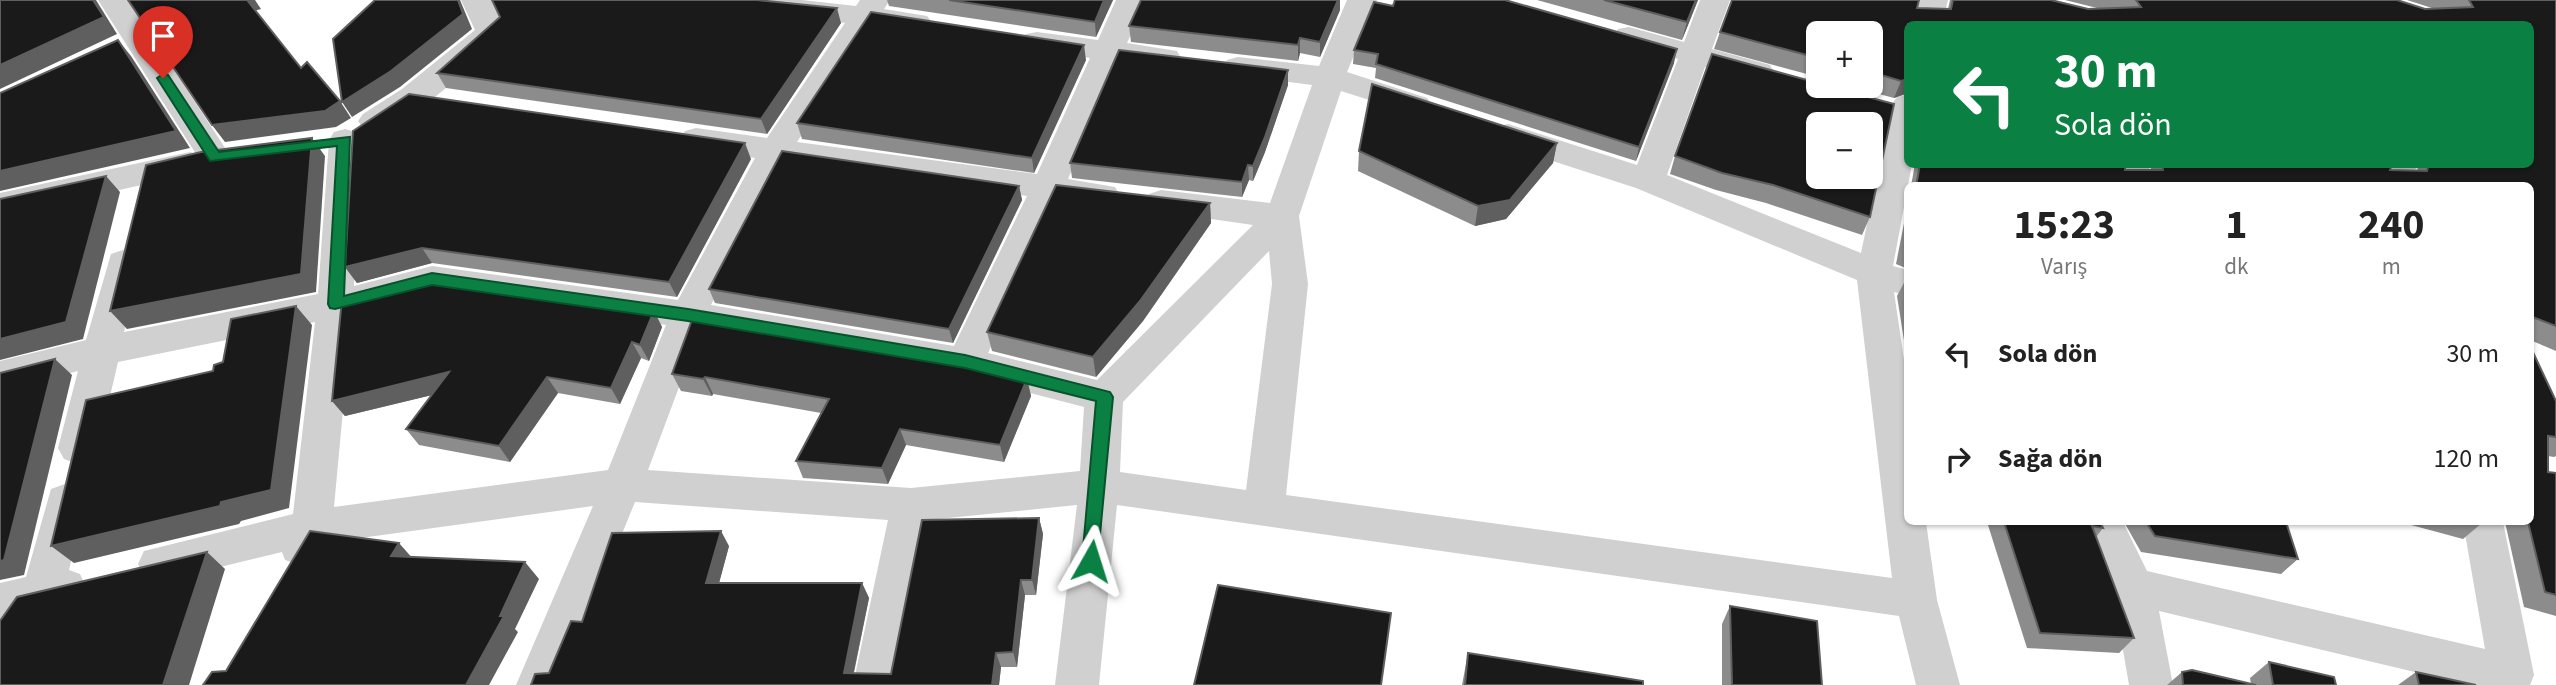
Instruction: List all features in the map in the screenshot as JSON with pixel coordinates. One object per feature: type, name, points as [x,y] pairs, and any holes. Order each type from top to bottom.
[{"type":"street","points":[[113,0],[125,45],[228,156]]},
{"type":"street","points":[[286,572],[313,527],[335,304],[332,142],[413,96],[491,32],[476,0]]},
{"type":"street","points":[[723,0],[869,7],[945,27]]},
{"type":"street","points":[[965,362],[1047,189],[1131,0]]},
{"type":"street","points":[[1077,685],[1099,486],[1104,397],[1282,216],[1330,78],[1362,0]]},
{"type":"street","points":[[1647,180],[1715,0]]},
{"type":"street","points":[[1928,21],[1933,0]]},
{"type":"street","points":[[538,685],[622,485],[688,315],[775,150],[869,7]]},
{"type":"street","points":[[1601,29],[1787,80]]},
{"type":"street","points":[[1013,37],[1330,78],[1647,180],[1891,278]]},
{"type":"street","points":[[413,96],[453,102]]},
{"type":"street","points":[[1900,110],[1891,278],[1904,445]]},
{"type":"street","points":[[667,134],[1047,189],[1282,216]]},
{"type":"street","points":[[0,205],[228,156]]},
{"type":"street","points":[[44,592],[144,174]]},
{"type":"street","points":[[1264,508],[1290,285],[1282,216]]},
{"type":"street","points":[[0,376],[101,351],[335,304],[432,279],[688,315],[965,362],[1104,397]]},
{"type":"street","points":[[0,602],[313,527],[622,485],[911,505],[1099,486],[1916,600]]},
{"type":"street","points":[[875,685],[911,505]]},
{"type":"street","points":[[1910,525],[1916,600],[1938,685]]},
{"type":"street","points":[[2103,525],[2133,586],[2151,685]]},
{"type":"street","points":[[2133,586],[2512,675],[2484,525]]},
{"type":"building","points":[[0,0],[93,0],[104,17],[0,65]]},
{"type":"building","points":[[128,0],[247,0],[301,68],[307,62],[340,101],[325,111],[212,125]]},
{"type":"building","points":[[375,0],[458,0],[463,14],[391,71],[342,102],[333,39]]},
{"type":"building","points":[[492,0],[757,0],[837,8],[761,119],[437,73],[500,17]]},
{"type":"building","points":[[949,0],[1104,0],[1095,22]]},
{"type":"building","points":[[1141,0],[1338,0],[1320,42],[1300,38],[1298,45],[1129,26]]},
{"type":"building","points":[[1395,0],[1505,0],[1677,49],[1639,147],[1376,64],[1378,54],[1354,50],[1374,2],[1393,6]]},
{"type":"building","points":[[1604,0],[1696,0],[1687,22]]},
{"type":"building","points":[[1732,0],[1919,0],[1917,8],[1951,9],[1953,0],[2051,0],[2088,9],[2141,7],[2136,0],[2397,0],[2425,9],[2473,7],[2469,0],[2556,0],[2556,326],[2534,318],[2534,182],[1917,182],[1919,168],[2391,168],[2390,170],[2427,171],[2428,168],[2534,168],[2534,21],[1904,21],[1904,80],[1901,81],[1883,76],[1883,21],[1806,21],[1806,55],[1720,32]]},
{"type":"building","points":[[871,12],[1084,45],[1032,158],[797,123]]},
{"type":"building","points":[[118,40],[176,131],[0,171],[0,93]]},
{"type":"building","points":[[1119,50],[1288,70],[1265,137],[1253,166],[1248,165],[1242,182],[1070,163]]},
{"type":"building","points":[[1712,54],[1806,80],[1806,98],[1872,98],[1894,104],[1883,156],[1883,112],[1806,112],[1806,189],[1876,189],[1870,217],[1773,185],[1722,173],[1675,156]]},
{"type":"building","points":[[1372,84],[1557,143],[1510,200],[1478,206],[1359,151]]},
{"type":"building","points":[[409,94],[745,143],[669,282],[422,248],[345,267],[353,131]]},
{"type":"building","points":[[312,138],[301,274],[110,311],[146,165],[201,152]]},
{"type":"building","points":[[782,151],[1019,186],[949,329],[709,289]]},
{"type":"building","points":[[106,176],[66,322],[0,339],[0,199]]},
{"type":"building","points":[[1056,185],[1210,203],[1140,301],[1093,357],[987,332]]},
{"type":"building","points":[[421,278],[654,311],[640,345],[632,342],[611,388],[547,377],[499,446],[406,429],[449,372],[332,401],[342,299]]},
{"type":"building","points":[[296,306],[271,490],[221,502],[220,506],[51,546],[86,400],[213,371],[214,365],[223,362],[231,319]]},
{"type":"building","points":[[693,317],[960,362],[1027,379],[1000,445],[900,429],[882,468],[796,461],[829,399],[705,377],[703,379],[672,374]]},
{"type":"building","points":[[2534,354],[2556,401],[2556,437],[2548,436],[2548,472],[2556,473],[2556,595],[2545,592],[2529,525],[2534,525]]},
{"type":"building","points":[[55,359],[4,560],[0,561],[0,373]]},
{"type":"building","points":[[1039,518],[1032,580],[1021,580],[1013,652],[996,653],[992,685],[531,685],[535,674],[549,673],[571,621],[582,622],[612,533],[721,531],[706,583],[862,583],[844,673],[891,674],[922,520]]},
{"type":"building","points":[[2005,525],[2102,525],[2103,528],[2092,526],[2134,638],[2040,633]]},
{"type":"building","points":[[2148,525],[2287,525],[2298,559],[2155,536]]},
{"type":"building","points":[[310,531],[399,543],[391,556],[525,562],[500,616],[504,616],[466,685],[203,685],[212,672],[226,671]]},
{"type":"building","points":[[207,552],[163,685],[0,685],[0,621],[17,597]]},
{"type":"building","points":[[1218,585],[1391,613],[1381,685],[1194,685]]},
{"type":"building","points":[[1730,606],[1817,621],[1822,685],[1732,685]]},
{"type":"building","points":[[1468,653],[1643,681],[1643,685],[1465,685]]},
{"type":"building","points":[[2269,662],[2334,677],[2336,685],[2273,685]]},
{"type":"building","points":[[2192,670],[2256,685],[2183,685],[2182,672]]},
{"type":"building","points":[[2416,672],[2476,685],[2419,685]]},
{"type":"route","points":[[163,78],[215,157],[345,140],[335,304],[432,279],[688,315],[965,362],[1104,397],[1091,561]]}]
